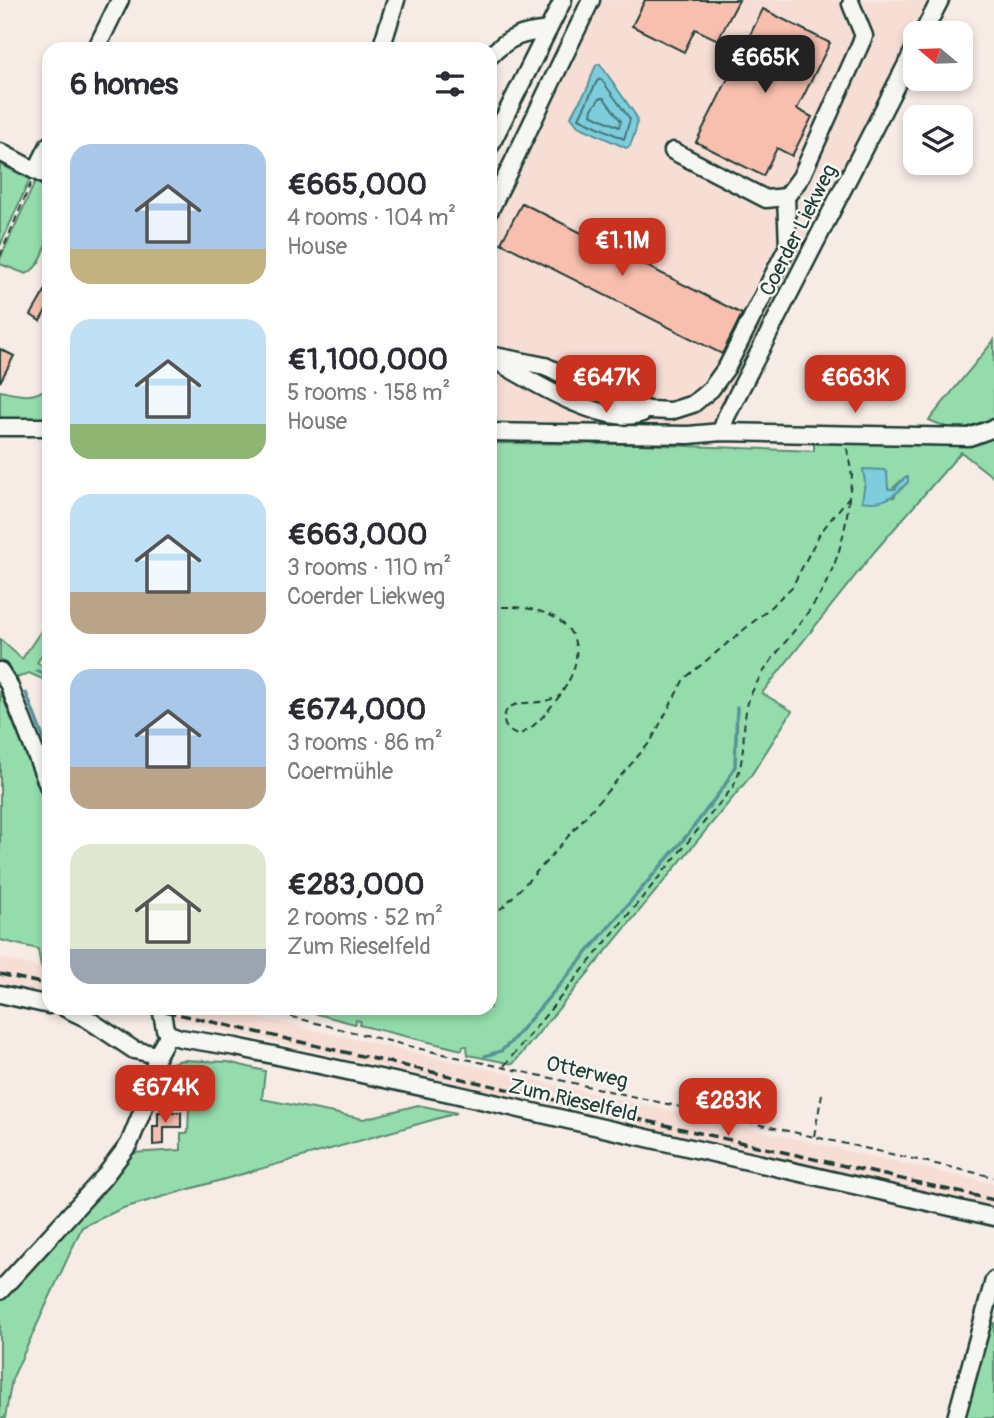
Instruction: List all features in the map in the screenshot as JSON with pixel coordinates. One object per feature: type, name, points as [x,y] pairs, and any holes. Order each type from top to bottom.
[{"type":"street","points":[[99,42],[120,0]]},
{"type":"street","points":[[383,42],[396,0]]},
{"type":"street","points":[[497,132],[563,0]]},
{"type":"street","points":[[497,195],[591,0]]},
{"type":"street","points":[[929,21],[940,0]]},
{"type":"street","points":[[497,360],[535,384],[583,407],[615,414],[636,415],[649,410],[671,411],[693,404],[711,389],[727,367],[788,246],[786,197],[801,177],[864,36],[851,4]]},
{"type":"street","points":[[497,49],[519,34],[548,30]]},
{"type":"street","name":"Coerder Liekweg","points":[[721,432],[726,416],[903,71]]},
{"type":"street","points":[[673,151],[766,200],[786,197]]},
{"type":"street","points":[[0,152],[39,177]]},
{"type":"street","points":[[0,426],[42,427]]},
{"type":"street","points":[[497,432],[689,435],[721,432],[845,433],[969,437],[994,428]]},
{"type":"street","points":[[0,671],[9,685],[42,770]]},
{"type":"street","points":[[0,994],[42,1003]]},
{"type":"street","points":[[80,1015],[134,1051],[157,1055]]},
{"type":"street","points":[[0,1291],[104,1177],[129,1144],[146,1102],[157,1055],[169,1034],[163,1024],[162,1015]]},
{"type":"street","name":"Zum Rieselfeld","points":[[169,1034],[468,1097],[994,1217]]},
{"type":"street","points":[[956,1418],[994,1280]]},
{"type":"path","points":[[0,256],[39,177]]},
{"type":"path","points":[[503,1067],[664,873],[733,786],[741,772],[747,704],[751,693],[822,591],[844,537],[852,476],[845,433]]},
{"type":"path","points":[[497,911],[545,863],[651,741],[684,679],[792,587],[820,533],[849,497]]},
{"type":"path","points":[[497,606],[532,607],[548,612],[569,630],[576,654],[575,668],[561,695],[531,729],[518,735],[505,726],[504,717],[508,709],[518,704],[545,701],[561,695]]},
{"type":"path","name":"Otterweg","points":[[285,1015],[503,1067],[994,1177]]},
{"type":"path","points":[[814,1137],[822,1094]]},
{"type":"shaded area","points":[[602,0],[933,0],[922,21],[903,21],[903,59],[717,427],[497,424],[497,213]]},
{"type":"shaded area","points":[[0,958],[42,967],[42,993],[0,982]]},
{"type":"shaded area","points":[[132,1015],[245,1015],[283,1023],[994,1184],[994,1207],[179,1020]]},
{"type":"green space","points":[[0,164],[30,179],[0,246]]},
{"type":"green space","points":[[35,182],[42,186],[41,259],[35,268],[26,274],[0,264]]},
{"type":"green space","points":[[994,340],[994,478],[961,452],[875,551],[762,693],[792,711],[750,777],[513,1064],[468,1055],[467,1046],[463,1046],[462,1050],[359,1025],[360,1021],[356,1020],[355,1024],[321,1015],[497,1015],[497,443],[635,444],[814,451],[814,439],[963,445],[965,440],[946,427],[929,420]],"holes":[[[887,473],[886,486],[891,490],[905,477],[894,497],[863,501],[865,483]]]},
{"type":"green space","points":[[0,391],[24,395],[41,392],[42,419],[0,419]]},
{"type":"green space","points":[[42,629],[42,655],[37,663],[42,666],[42,679],[29,673],[17,678],[0,660],[0,639],[22,659]]},
{"type":"green space","points":[[0,691],[42,787],[42,967],[38,949],[0,940]]},
{"type":"green space","points":[[182,1060],[228,1062],[265,1071],[262,1099],[364,1119],[418,1105],[457,1113],[123,1208],[82,1227],[12,1379],[5,1418],[0,1418],[0,1300],[12,1283],[131,1153],[181,1150],[181,1133],[188,1133],[189,1107],[151,1106],[156,1076],[164,1065]]},
{"type":"green space","points":[[991,1319],[994,1323],[994,1418],[964,1418]]},
{"type":"water","points":[[597,64],[600,64],[636,116],[635,131],[630,146],[626,148],[578,126],[571,117],[588,88]]},
{"type":"water","points":[[863,469],[884,470],[887,473],[888,489],[895,489],[905,477],[908,477],[908,482],[888,499],[862,501],[865,483]]},
{"type":"building","points":[[645,0],[739,0],[718,40],[695,29],[684,52],[632,26]]},
{"type":"building","points":[[763,9],[830,43],[797,109],[812,117],[792,156],[777,148],[763,176],[696,142]]},
{"type":"building","points":[[522,203],[742,314],[722,354],[501,243]]},
{"type":"building","points":[[42,296],[40,321],[31,315]]},
{"type":"building","points":[[0,349],[14,356],[0,382]]},
{"type":"building","points":[[158,1112],[181,1112],[181,1127],[164,1127],[164,1144],[153,1145],[153,1126],[158,1126]]},
{"type":"waterway","points":[[972,444],[994,436]]},
{"type":"waterway","points":[[37,671],[42,673]]},
{"type":"waterway","points":[[26,693],[42,735]]},
{"type":"waterway","points":[[485,1056],[501,1051],[510,1043],[689,833],[725,785],[735,766],[737,707]]},
{"type":"railway","points":[[0,974],[42,983]]},
{"type":"railway","points":[[182,1015],[994,1200]]}]
